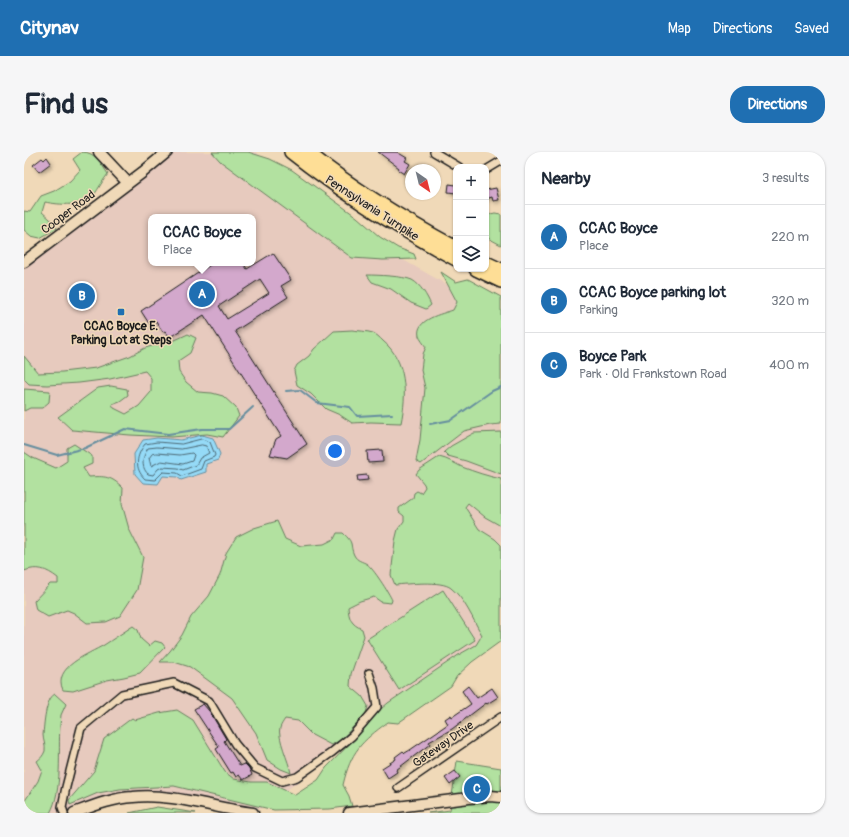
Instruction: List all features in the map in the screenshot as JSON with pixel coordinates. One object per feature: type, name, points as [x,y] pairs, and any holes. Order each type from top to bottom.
[{"type":"highway","name":"Pennsylvania Turnpike","points":[[291,152],[369,208],[453,257]]},
{"type":"highway","name":"Pennsylvania Turnpike","points":[[307,152],[373,199],[453,246]]},
{"type":"highway","points":[[489,264],[501,270]]},
{"type":"highway","points":[[482,272],[501,281]]},
{"type":"street","points":[[99,152],[128,183]]},
{"type":"street","name":"Cooper Road","points":[[24,262],[167,152]]},
{"type":"street","points":[[434,152],[453,164]]},
{"type":"street","points":[[445,160],[447,152]]},
{"type":"street","points":[[489,168],[501,161]]},
{"type":"street","points":[[64,813],[62,806],[81,728],[122,694],[174,684],[209,701],[235,744],[255,768],[282,781],[297,777],[331,753],[352,736],[377,707],[374,688],[369,673]]},
{"type":"street","name":"Gateway Drive","points":[[398,788],[501,717]]},
{"type":"street","points":[[349,813],[469,798],[491,796],[501,797]]},
{"type":"street","points":[[74,813],[105,802],[133,797],[162,797],[253,813]]},
{"type":"shaded area","points":[[173,152],[256,152],[287,181],[368,240],[458,291],[501,312],[501,637],[260,809],[163,791],[132,791],[105,797],[61,813],[24,813],[24,266]]},
{"type":"green space","points":[[82,152],[95,156],[108,174],[94,195],[84,202],[57,204],[45,202],[42,212],[57,228],[40,238],[31,236],[24,230],[24,211],[30,212],[41,196],[54,191],[70,181],[80,170],[73,159]]},
{"type":"green space","points":[[212,152],[248,152],[270,159],[292,170],[357,217],[380,237],[398,248],[414,254],[416,259],[383,260],[352,258],[220,161]]},
{"type":"green space","points":[[489,214],[501,214],[501,245],[489,239]]},
{"type":"green space","points":[[441,272],[456,282],[468,279],[501,297],[501,424],[464,431],[421,464],[416,461],[420,440],[425,388],[421,370],[423,354],[426,347],[419,336],[419,330],[421,325],[430,318],[453,310],[457,302]]},
{"type":"green space","points":[[367,275],[396,277],[412,280],[426,294],[431,305],[426,309],[411,303],[391,289],[372,282]]},
{"type":"green space","points":[[352,330],[375,334],[391,349],[397,358],[401,368],[404,390],[401,423],[352,423],[340,415],[326,409],[311,394],[297,385],[294,371],[297,365],[309,356],[314,349],[334,331]]},
{"type":"green space","points":[[188,334],[196,338],[190,353],[178,361],[179,372],[186,382],[198,392],[212,393],[223,396],[236,408],[239,416],[223,437],[207,434],[172,437],[72,430],[58,417],[98,388],[111,386],[127,389],[128,395],[120,401],[112,404],[114,408],[126,414],[139,406],[151,392],[151,378],[145,371],[110,379],[79,383],[47,385],[29,384],[24,379],[24,356],[38,373],[96,368],[130,356],[145,348],[175,340]]},
{"type":"green space","points":[[24,389],[50,391],[49,402],[42,408],[30,408],[24,411]]},
{"type":"green space","points":[[501,432],[501,474],[448,456],[444,452],[451,446],[474,433]]},
{"type":"green space","points":[[74,444],[92,456],[92,464],[83,468],[89,477],[108,478],[115,481],[123,488],[122,504],[129,529],[143,557],[137,590],[120,616],[106,622],[87,623],[74,613],[67,610],[48,617],[36,610],[34,601],[50,584],[58,584],[58,578],[50,572],[42,569],[29,569],[24,571],[24,452],[33,458],[56,468],[67,461],[67,448]]},
{"type":"green space","points":[[439,457],[472,471],[501,479],[501,526],[485,517],[468,503],[465,507],[479,529],[495,539],[501,545],[501,641],[472,662],[457,676],[451,686],[398,723],[388,722],[358,748],[346,773],[343,785],[352,806],[330,809],[274,810],[174,786],[120,789],[98,793],[70,805],[69,800],[94,771],[104,739],[132,718],[135,720],[159,713],[177,710],[193,720],[225,772],[234,779],[251,782],[267,782],[295,795],[318,780],[326,768],[365,728],[375,714],[388,703],[460,654],[476,645],[482,635],[465,604],[451,588],[432,583],[395,585],[391,575],[395,541],[398,529],[404,521],[404,516],[399,512],[399,508],[413,498],[414,493],[417,491],[421,493],[425,487],[416,474],[419,470]]},
{"type":"green space","points":[[277,521],[285,539],[301,546],[324,544],[334,539],[337,533],[343,533],[350,542],[355,557],[370,566],[392,600],[391,603],[381,602],[374,597],[360,601],[348,607],[351,621],[362,629],[364,636],[351,674],[350,686],[362,696],[368,706],[366,713],[341,740],[331,745],[312,735],[298,721],[285,719],[280,727],[280,737],[291,773],[281,769],[267,760],[256,733],[232,698],[190,667],[174,662],[160,662],[182,635],[191,617],[209,596],[220,575],[226,553],[236,537],[254,528]]},
{"type":"green space","points":[[443,590],[475,640],[399,690],[367,639]]},
{"type":"green space","points":[[133,626],[138,630],[141,639],[149,646],[155,641],[162,643],[165,647],[140,673],[107,680],[73,691],[63,690],[61,682],[67,668],[74,662]]},
{"type":"green space","points":[[55,694],[66,704],[61,715],[57,793],[50,813],[24,813],[24,802],[38,781],[42,770],[37,761],[42,757],[45,751],[43,735],[47,707],[49,701]]},
{"type":"green space","points":[[457,761],[501,768],[501,813],[428,813],[450,810]]},
{"type":"green space","points":[[157,807],[196,813],[129,813]]},
{"type":"water","points":[[202,435],[213,438],[220,454],[218,460],[206,464],[206,472],[181,480],[177,477],[163,476],[158,484],[143,483],[135,474],[134,454],[143,440],[157,438],[181,440]]},
{"type":"building","points":[[378,152],[397,152],[407,158],[405,161],[410,164],[405,164],[404,174],[398,170],[399,168]]},
{"type":"building","points":[[47,157],[51,163],[39,172],[33,165],[42,158],[44,160]]},
{"type":"building","points":[[449,184],[453,185],[453,193],[448,192]]},
{"type":"building","points":[[496,188],[499,200],[493,201],[492,197],[489,198],[489,189]]},
{"type":"building","points":[[273,253],[291,280],[281,286],[288,297],[235,331],[307,444],[287,458],[270,455],[276,439],[281,436],[204,315],[170,337],[165,331],[163,332],[156,321],[150,325],[141,311],[208,266],[245,266],[247,269],[252,266],[256,266],[256,263]],"holes":[[[260,279],[269,293],[227,319],[219,306]]]},
{"type":"building","points":[[382,450],[383,462],[368,463],[367,451]]},
{"type":"building","points":[[367,475],[368,480],[358,481],[357,476]]},
{"type":"building","points":[[468,686],[477,698],[492,688],[498,697],[487,704],[486,703],[452,729],[429,742],[430,744],[388,778],[382,768],[396,759],[395,757],[403,751],[405,753],[410,750],[448,724],[445,719],[451,715],[452,717],[471,704],[462,691]]},
{"type":"building","points":[[203,704],[210,712],[226,739],[224,741],[240,766],[245,764],[249,768],[252,775],[243,780],[239,775],[236,777],[233,772],[231,773],[216,749],[219,747],[194,709]]},
{"type":"building","points":[[455,771],[460,777],[450,785],[445,778]]},
{"type":"waterway","points":[[430,424],[451,420],[492,391],[501,387]]},
{"type":"waterway","points":[[286,391],[300,390],[317,403],[350,407],[357,416],[392,414]]},
{"type":"waterway","points":[[24,445],[57,455],[85,448],[125,429],[168,434],[202,429],[229,429],[253,407]]},
{"type":"place","name":"CCAC Boyce","points":[[202,294]]},
{"type":"place","name":"CCAC Boyce parking lot","points":[[82,296]]},
{"type":"place","name":"CCAC Boyce E. Parking Lot at Steps","points":[[121,312]]},
{"type":"place","name":"Boyce Park","points":[[477,789]]}]
